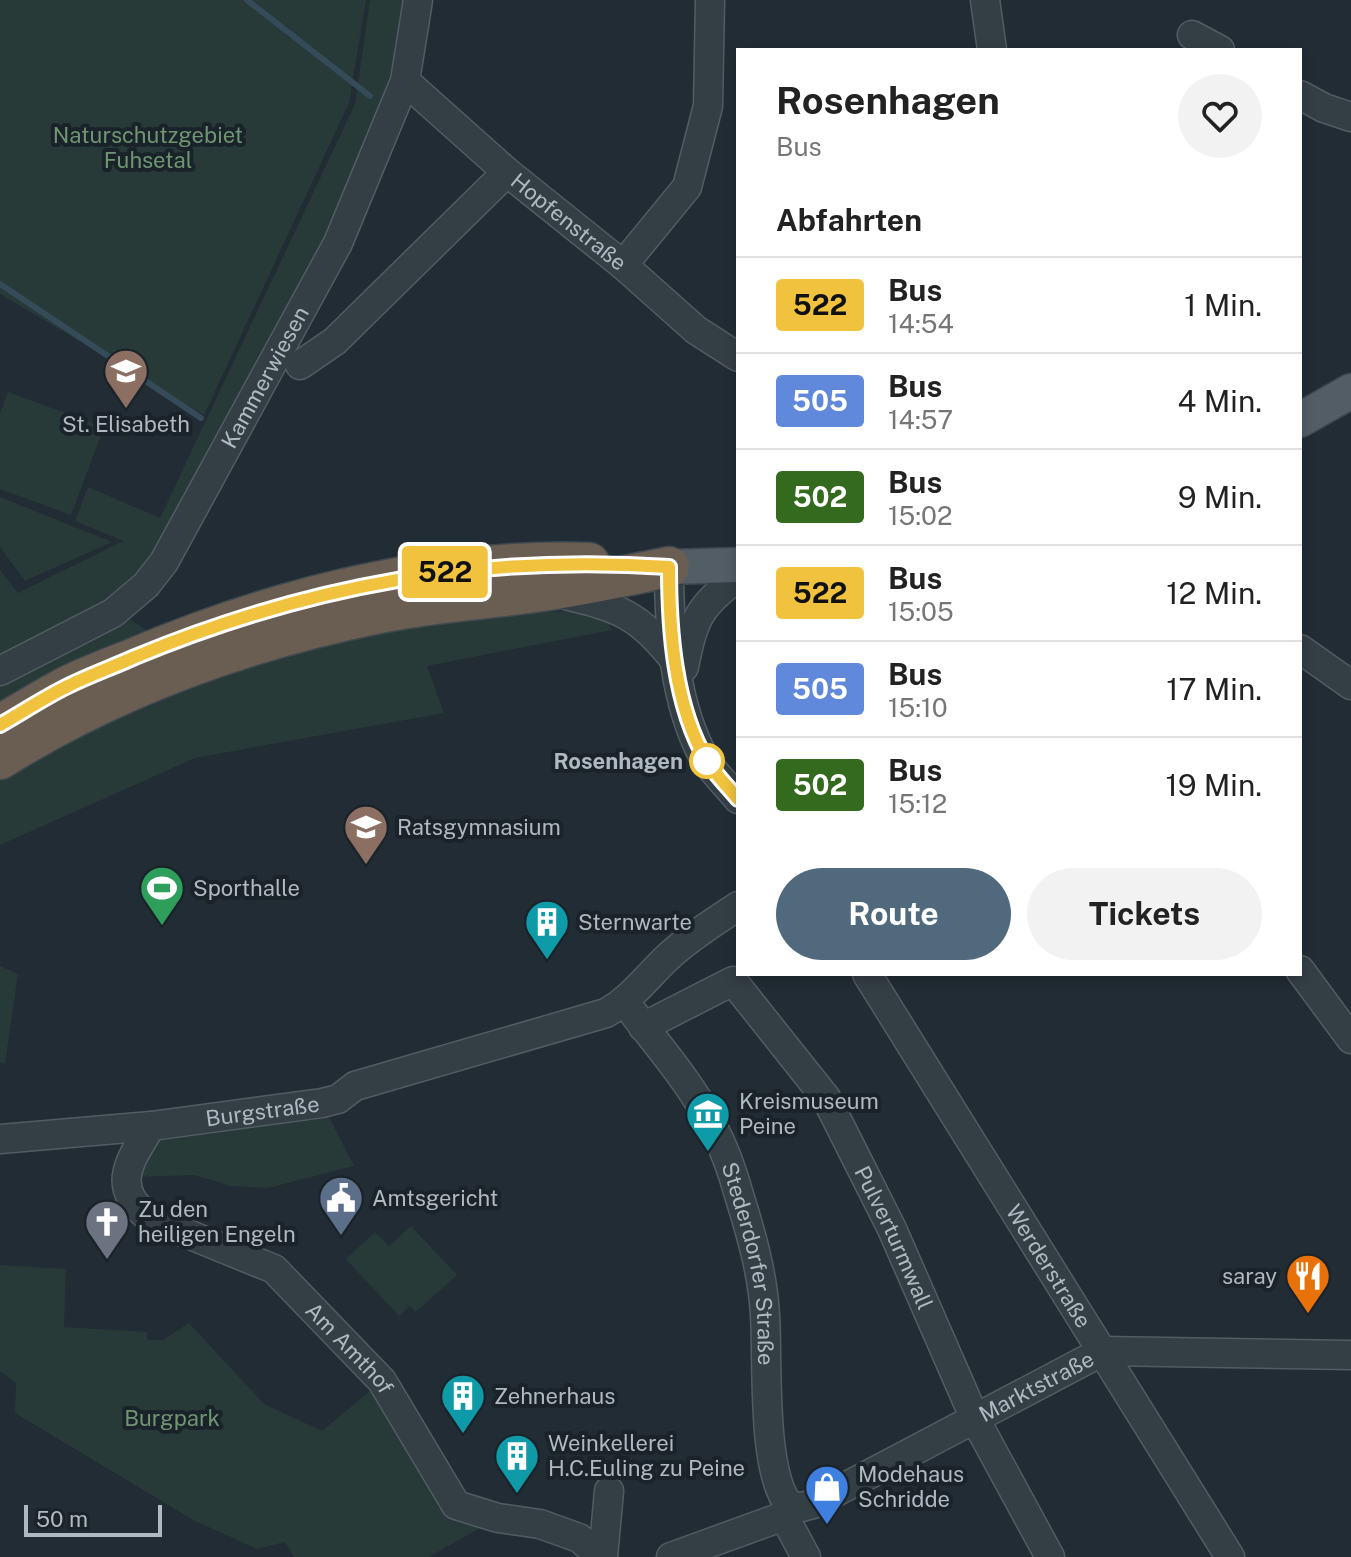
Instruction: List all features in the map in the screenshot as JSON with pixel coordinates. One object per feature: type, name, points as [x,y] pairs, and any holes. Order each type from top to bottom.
[{"type":"highway","points":[[0,725],[68,686],[176,640],[280,604],[385,582],[498,566],[581,563],[669,567]]},
{"type":"highway","points":[[0,759],[28,741],[110,700],[186,668],[289,634],[449,600],[548,590],[669,567]]},
{"type":"main road","points":[[1302,419],[1351,391]]},
{"type":"main road","points":[[669,567],[736,565]]},
{"type":"street","name":"Kammerwiesen","points":[[0,671],[113,613],[146,585],[164,562],[338,243],[405,81],[418,0]]},
{"type":"street","points":[[623,265],[687,187],[708,106],[710,0]]},
{"type":"street","points":[[985,0],[992,48]]},
{"type":"street","points":[[1192,35],[1216,48]]},
{"type":"street","name":"Hopfenstraße","points":[[405,81],[507,172],[623,265],[696,330],[736,356]]},
{"type":"street","points":[[1302,96],[1351,117]]},
{"type":"street","name":"Kammerwiesen","points":[[300,365],[335,341],[507,172]]},
{"type":"street","points":[[669,567],[669,610],[684,707],[708,764],[736,797]]},
{"type":"street","points":[[678,673],[692,628],[703,609],[736,579]]},
{"type":"street","points":[[548,590],[613,607],[636,619],[658,640],[678,673]]},
{"type":"street","points":[[1302,650],[1351,685]]},
{"type":"street","points":[[625,1002],[693,935],[736,907]]},
{"type":"street","points":[[1302,973],[1351,1039]]},
{"type":"street","name":"Werderstraße","points":[[868,976],[1230,1557]]},
{"type":"street","name":"Pulverturmwall","points":[[643,1027],[733,981],[826,1098],[892,1229],[975,1419],[1050,1557]]},
{"type":"street","name":"Stederdorfer Straße","points":[[625,1002],[671,1062],[713,1126],[739,1193],[759,1272],[765,1313],[767,1411],[779,1488],[790,1506]]},
{"type":"street","name":"Burgstraße","points":[[0,1139],[151,1126],[322,1103],[338,1099],[355,1086],[525,1035],[561,1028],[606,1013],[625,1002]]},
{"type":"street","name":"Am Amthof","points":[[151,1126],[128,1171],[126,1186],[130,1200],[138,1209],[151,1219],[274,1269],[382,1381],[456,1505],[498,1518],[540,1524],[579,1538],[603,1557]]},
{"type":"street","name":"Marktstraße","points":[[790,1506],[813,1504],[1103,1351],[1351,1355]]},
{"type":"street","name":"Am Amthof","points":[[603,1557],[609,1491]]},
{"type":"street","points":[[671,1557],[784,1516],[806,1557]]},
{"type":"green space","name":"Naturschutzgebiet Fuhsetal","points":[[0,0],[366,0],[349,103],[204,415],[0,294]]},
{"type":"green space","points":[[370,0],[408,0],[400,47],[347,193],[280,334],[137,581],[112,608],[204,667],[380,619],[600,610],[612,630],[427,666],[444,713],[195,758],[0,845],[0,570],[18,593],[123,541],[75,521],[88,487],[160,518],[355,104]]},
{"type":"green space","points":[[8,392],[104,427],[71,515],[0,489],[0,413]]},
{"type":"green space","points":[[0,497],[112,542],[25,581],[0,547]]},
{"type":"green space","points":[[0,966],[18,974],[5,1064],[0,1062]]},
{"type":"green space","points":[[327,1113],[354,1166],[268,1188],[230,1186],[195,1175],[136,1177],[155,1133]]},
{"type":"green space","points":[[411,1226],[457,1275],[416,1312],[410,1306],[399,1316],[346,1259],[375,1232],[389,1246]]},
{"type":"green space","name":"Burgpark","points":[[0,1265],[66,1269],[64,1327],[147,1332],[147,1340],[163,1340],[189,1323],[264,1404],[322,1431],[382,1381],[445,1488],[498,1518],[429,1557],[294,1557],[285,1542],[257,1549],[195,1521],[15,1413],[16,1383],[0,1371]]},
{"type":"waterway","points":[[247,0],[370,96]]},
{"type":"waterway","points":[[0,284],[201,418]]},
{"type":"bus line","name":"522","points":[[0,725],[68,686],[176,640],[280,604],[370,585],[498,566],[581,563],[669,567],[669,610],[684,707],[708,764],[736,797]]},
{"type":"place","name":"St. Elisabeth","points":[[126,410]]},
{"type":"place","name":"Rosenhagen","points":[[707,761]]},
{"type":"place","name":"Ratsgymnasium","points":[[366,866]]},
{"type":"place","name":"Sporthalle","points":[[162,927]]},
{"type":"place","name":"Sternwarte","points":[[547,961]]},
{"type":"place","name":"Kreismuseum Peine","points":[[708,1153]]},
{"type":"place","name":"Amtsgericht","points":[[341,1237]]},
{"type":"place","name":"Zu den heiligen Engeln","points":[[107,1261]]},
{"type":"place","name":"saray","points":[[1308,1315]]},
{"type":"place","name":"Zehnerhaus","points":[[463,1435]]},
{"type":"place","name":"Weinkellerei H.C.Euling zu Peine","points":[[517,1495]]},
{"type":"place","name":"Modehaus Schridde","points":[[827,1526]]}]
